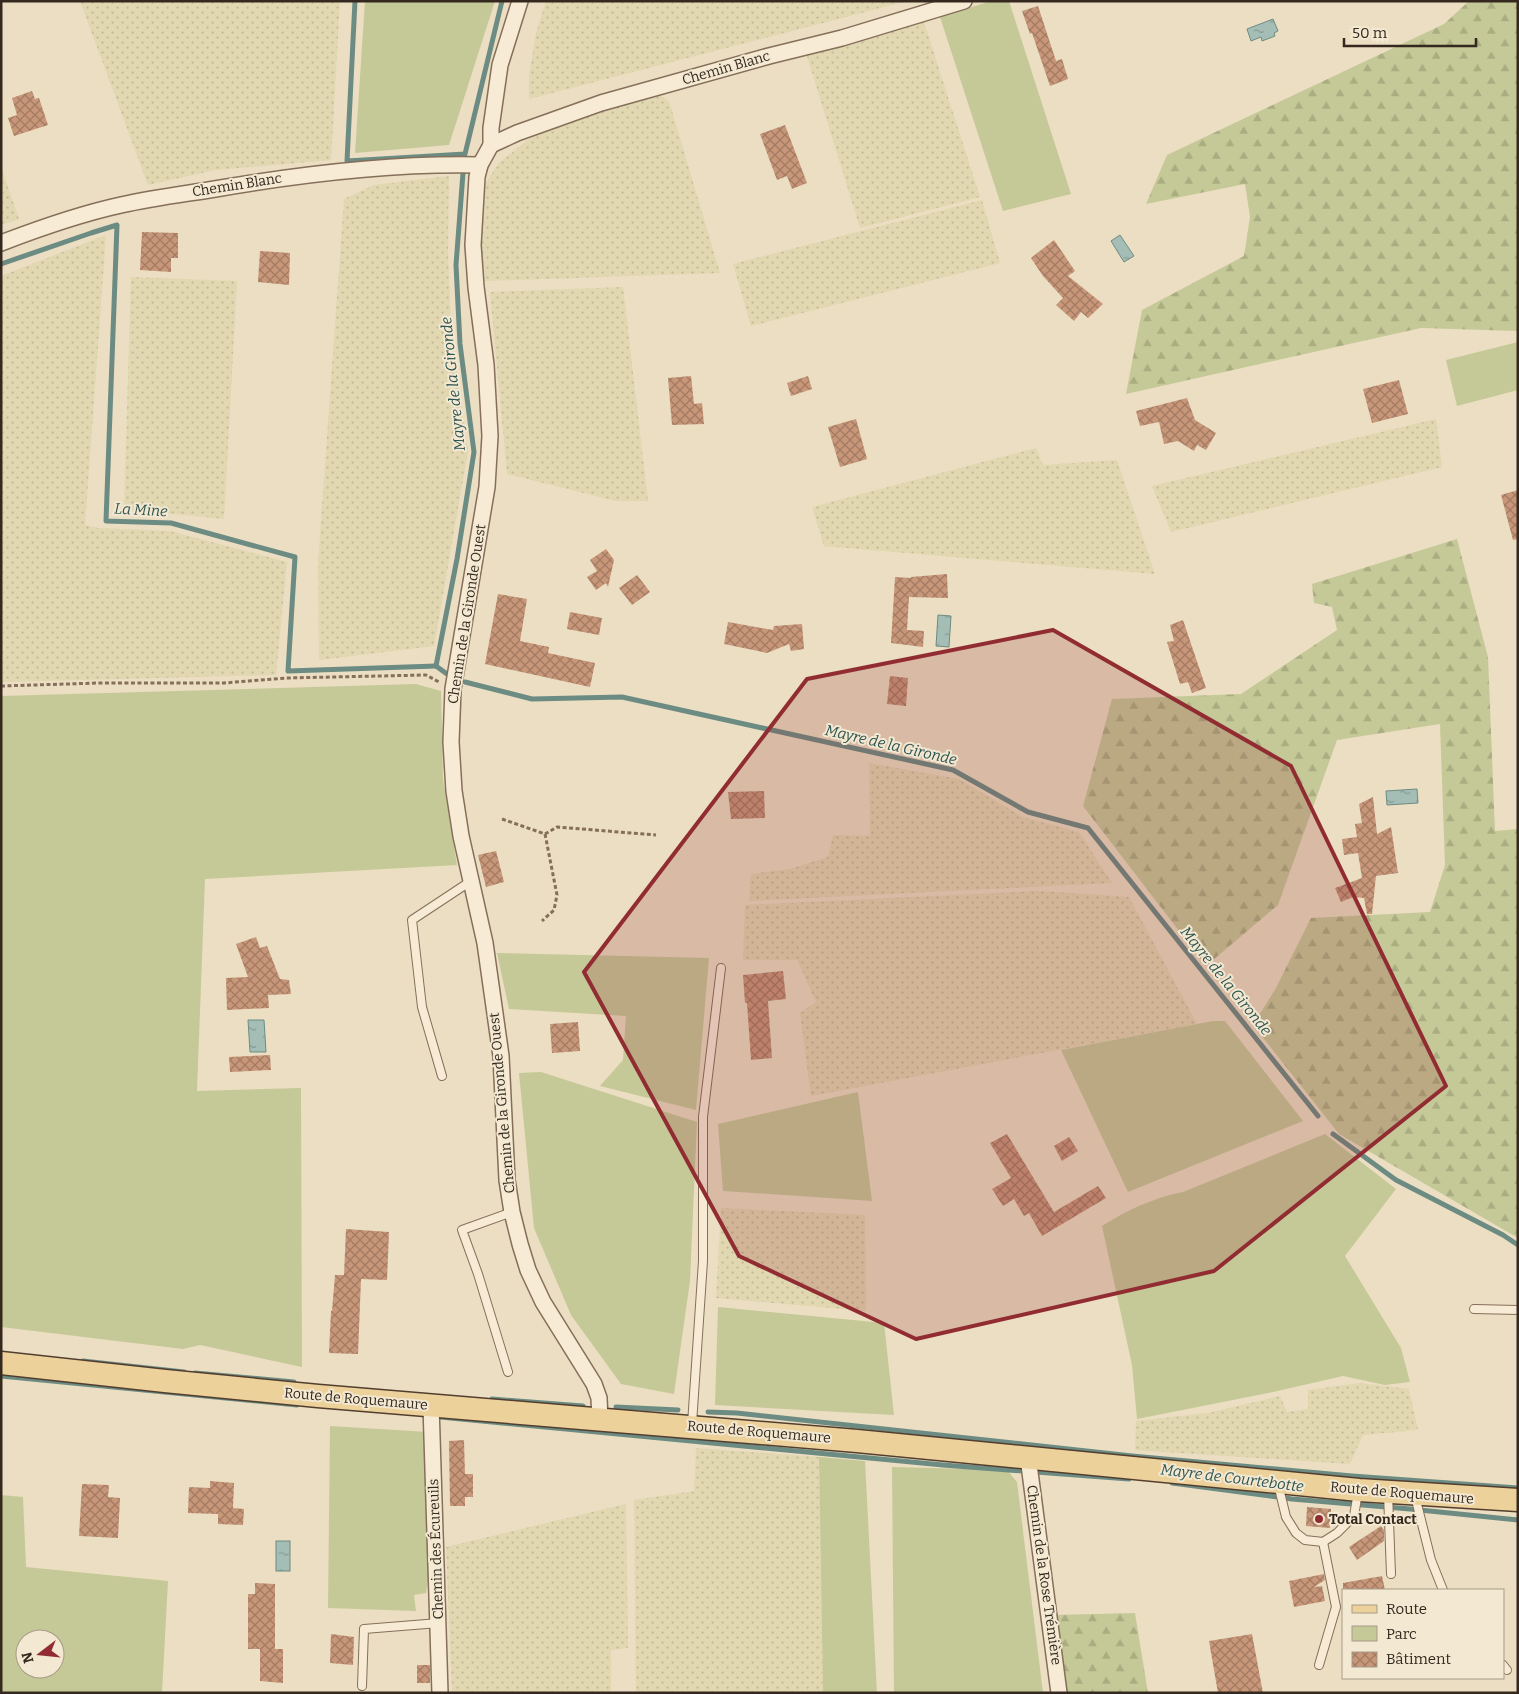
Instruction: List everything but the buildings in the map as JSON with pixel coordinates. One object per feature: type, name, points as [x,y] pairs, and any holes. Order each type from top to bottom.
[{"type":"main road","name":"Route de Roquemaure","points":[[1,1363],[165,1381],[600,1420],[692,1426],[1359,1490],[1518,1500]]},
{"type":"street","name":"Chemin de la Gironde Ouest","points":[[520,1],[500,65],[491,128],[491,145],[480,165],[477,177],[473,245],[476,287],[486,365],[490,436],[487,487],[453,689],[451,742],[454,791],[461,836],[485,943],[501,1056],[507,1180],[512,1212],[528,1270],[542,1302],[594,1384],[599,1398],[600,1420]]},
{"type":"street","name":"Chemin Blanc","points":[[491,145],[517,133],[601,104],[769,56],[842,38],[964,1]]},
{"type":"street","name":"Chemin Blanc","points":[[1,243],[47,225],[122,205],[269,179],[339,171],[447,164],[480,165]]},
{"type":"street","name":"Chemin des Écureuils","points":[[431,1405],[440,1693]]},
{"type":"street","name":"Chemin de la Rose Trémière","points":[[1028,1457],[1060,1693]]},
{"type":"lane","points":[[442,1076],[422,1007],[412,920],[471,881]]},
{"type":"lane","points":[[692,1426],[703,1261],[703,1117],[721,968]]},
{"type":"lane","points":[[508,1372],[478,1274],[462,1230],[512,1212]]},
{"type":"lane","points":[[1474,1309],[1518,1310]]},
{"type":"lane","points":[[1278,1482],[1286,1517],[1296,1533],[1305,1540],[1322,1542],[1337,1533],[1354,1516],[1359,1490]]},
{"type":"lane","points":[[1388,1492],[1391,1574]]},
{"type":"lane","points":[[1415,1495],[1431,1560],[1443,1589]]},
{"type":"lane","points":[[1318,1665],[1336,1607],[1322,1542]]},
{"type":"lane","points":[[362,1686],[364,1629],[439,1623]]},
{"type":"path","points":[[1,686],[99,683],[224,684],[286,678],[426,675],[453,689]]},
{"type":"path","points":[[502,819],[545,834]]},
{"type":"path","points":[[545,834],[556,827],[656,835]]},
{"type":"path","points":[[542,921],[554,910],[557,895],[545,834]]},
{"type":"highlighted area","points":[[1053,630],[1291,766],[1446,1086],[1214,1271],[916,1339],[739,1256],[584,972],[807,679]]},
{"type":"shaded area","points":[[80,1],[340,1],[331,160],[215,170],[148,185]]},
{"type":"shaded area","points":[[546,1],[908,1],[529,99],[529,76],[536,33]]},
{"type":"shaded area","points":[[924,22],[980,197],[860,228],[806,53]]},
{"type":"shaded area","points":[[657,93],[669,101],[720,273],[485,281],[481,250],[485,184],[499,163],[533,136],[570,117]]},
{"type":"shaded area","points":[[1,167],[19,219],[1,225]]},
{"type":"shaded area","points":[[449,176],[448,252],[451,332],[468,451],[434,646],[319,660],[318,564],[344,199],[374,185]]},
{"type":"shaded area","points":[[982,200],[1000,263],[751,326],[733,264]]},
{"type":"shaded area","points":[[106,235],[85,525],[98,528],[170,531],[287,562],[276,675],[1,682],[1,276]]},
{"type":"shaded area","points":[[131,277],[237,281],[224,519],[124,509]]},
{"type":"shaded area","points":[[623,287],[648,501],[616,501],[507,474],[490,292]]},
{"type":"shaded area","points":[[1436,419],[1442,467],[1171,532],[1152,486]]},
{"type":"shaded area","points":[[1036,448],[1043,465],[1117,460],[1155,574],[824,546],[812,507]]},
{"type":"shaded area","points":[[869,763],[959,779],[1023,817],[1079,832],[1112,883],[749,901],[751,874],[790,869],[828,857],[833,835],[870,836]]},
{"type":"shaded area","points":[[1039,891],[1129,897],[1197,1024],[811,1096],[800,1013],[816,1002],[797,960],[743,960],[745,905]]},
{"type":"shaded area","points":[[721,1208],[865,1215],[866,1311],[716,1298]]},
{"type":"shaded area","points":[[1360,1383],[1409,1389],[1418,1430],[1363,1435],[1350,1464],[1135,1450],[1136,1421],[1208,1413],[1280,1396],[1287,1412],[1308,1409],[1308,1390]]},
{"type":"shaded area","points":[[696,1448],[819,1457],[823,1693],[636,1693],[634,1500],[694,1491]]},
{"type":"shaded area","points":[[626,1504],[628,1648],[611,1650],[611,1693],[452,1693],[446,1547]]},
{"type":"green space","points":[[365,1],[495,1],[449,145],[355,153]]},
{"type":"green space","points":[[991,1],[1009,1],[1071,194],[1003,211],[940,17]]},
{"type":"green space","points":[[1469,1],[1518,1],[1518,331],[1421,328],[1126,394],[1142,310],[1244,256],[1250,217],[1245,184],[1146,204],[1167,155],[1444,24]]},
{"type":"green space","points":[[1518,342],[1518,390],[1457,406],[1446,360]]},
{"type":"green space","points":[[1457,539],[1488,657],[1495,831],[1518,829],[1518,1238],[1339,1134],[1253,1025],[1276,988],[1311,918],[1430,912],[1445,865],[1440,724],[1337,740],[1278,905],[1206,966],[1083,806],[1112,699],[1241,694],[1337,630],[1332,607],[1314,603],[1312,584]]},
{"type":"green space","points":[[416,684],[441,691],[443,780],[457,865],[205,879],[197,1091],[301,1088],[302,1367],[200,1345],[183,1349],[1,1327],[1,696]]},
{"type":"green space","points":[[497,953],[709,958],[696,1110],[600,1086],[623,1060],[626,1016],[509,1009]]},
{"type":"green space","points":[[1213,1021],[1225,1021],[1303,1121],[1128,1192],[1061,1050]]},
{"type":"green space","points":[[541,1072],[697,1122],[690,1281],[674,1394],[621,1384],[571,1315],[534,1228],[519,1073]]},
{"type":"green space","points":[[858,1092],[872,1201],[723,1191],[718,1124]]},
{"type":"green space","points":[[1325,1134],[1396,1189],[1345,1256],[1401,1348],[1410,1382],[1385,1385],[1343,1376],[1137,1419],[1132,1365],[1102,1226],[1141,1205],[1183,1192]]},
{"type":"green space","points":[[718,1307],[884,1323],[894,1415],[715,1405]]},
{"type":"green space","points":[[330,1426],[428,1432],[432,1556],[426,1593],[414,1595],[416,1611],[328,1608]]},
{"type":"green space","points":[[819,1457],[865,1461],[877,1693],[823,1693]]},
{"type":"green space","points":[[892,1467],[1007,1470],[1017,1482],[1043,1693],[894,1693]]},
{"type":"green space","points":[[1,1495],[23,1497],[26,1567],[168,1581],[162,1693],[1,1693]]},
{"type":"green space","points":[[1135,1613],[1148,1693],[1065,1693],[1055,1615]]},
{"type":"water","points":[[1273,19],[1278,31],[1274,33],[1275,36],[1262,41],[1261,37],[1251,41],[1247,29]]},
{"type":"water","points":[[1120,235],[1134,256],[1124,262],[1111,241]]},
{"type":"water","points":[[938,615],[951,616],[949,647],[936,646]]},
{"type":"water","points":[[1417,789],[1418,803],[1387,805],[1386,791]]},
{"type":"water","points":[[248,1020],[264,1020],[266,1052],[250,1052]]},
{"type":"water","points":[[276,1541],[290,1541],[290,1571],[276,1571]]},
{"type":"waterway","points":[[355,1],[347,161],[465,154],[502,1]]},
{"type":"waterway","name":"Mayre de la Gironde","points":[[436,666],[457,559],[474,452],[460,344],[456,265],[463,173]]},
{"type":"waterway","name":"La Mine","points":[[1,264],[117,225],[106,521],[171,523],[295,557],[288,671],[436,666]]},
{"type":"waterway","name":"Mayre de la Gironde","points":[[436,666],[447,674]]},
{"type":"waterway","name":"Mayre de la Gironde","points":[[465,682],[532,699],[622,697],[953,770],[1028,812],[1088,828],[1318,1116]]},
{"type":"waterway","name":"Mayre de la Gironde","points":[[1333,1134],[1396,1180],[1503,1235],[1518,1245]]},
{"type":"waterway","points":[[83,1361],[184,1372]]},
{"type":"waterway","points":[[195,1373],[294,1382]]},
{"type":"waterway","points":[[1,1376],[297,1405]]},
{"type":"waterway","points":[[492,1399],[583,1406]]},
{"type":"waterway","points":[[616,1407],[678,1410]]},
{"type":"waterway","points":[[708,1412],[737,1413],[1132,1456],[1352,1476],[1518,1488]]},
{"type":"waterway","points":[[440,1417],[943,1465],[1129,1479]]},
{"type":"waterway","name":"Mayre de Courtebotte","points":[[1172,1483],[1292,1499],[1518,1520]]},
{"type":"place","name":"Total Contact","points":[[1319,1519]]}]
